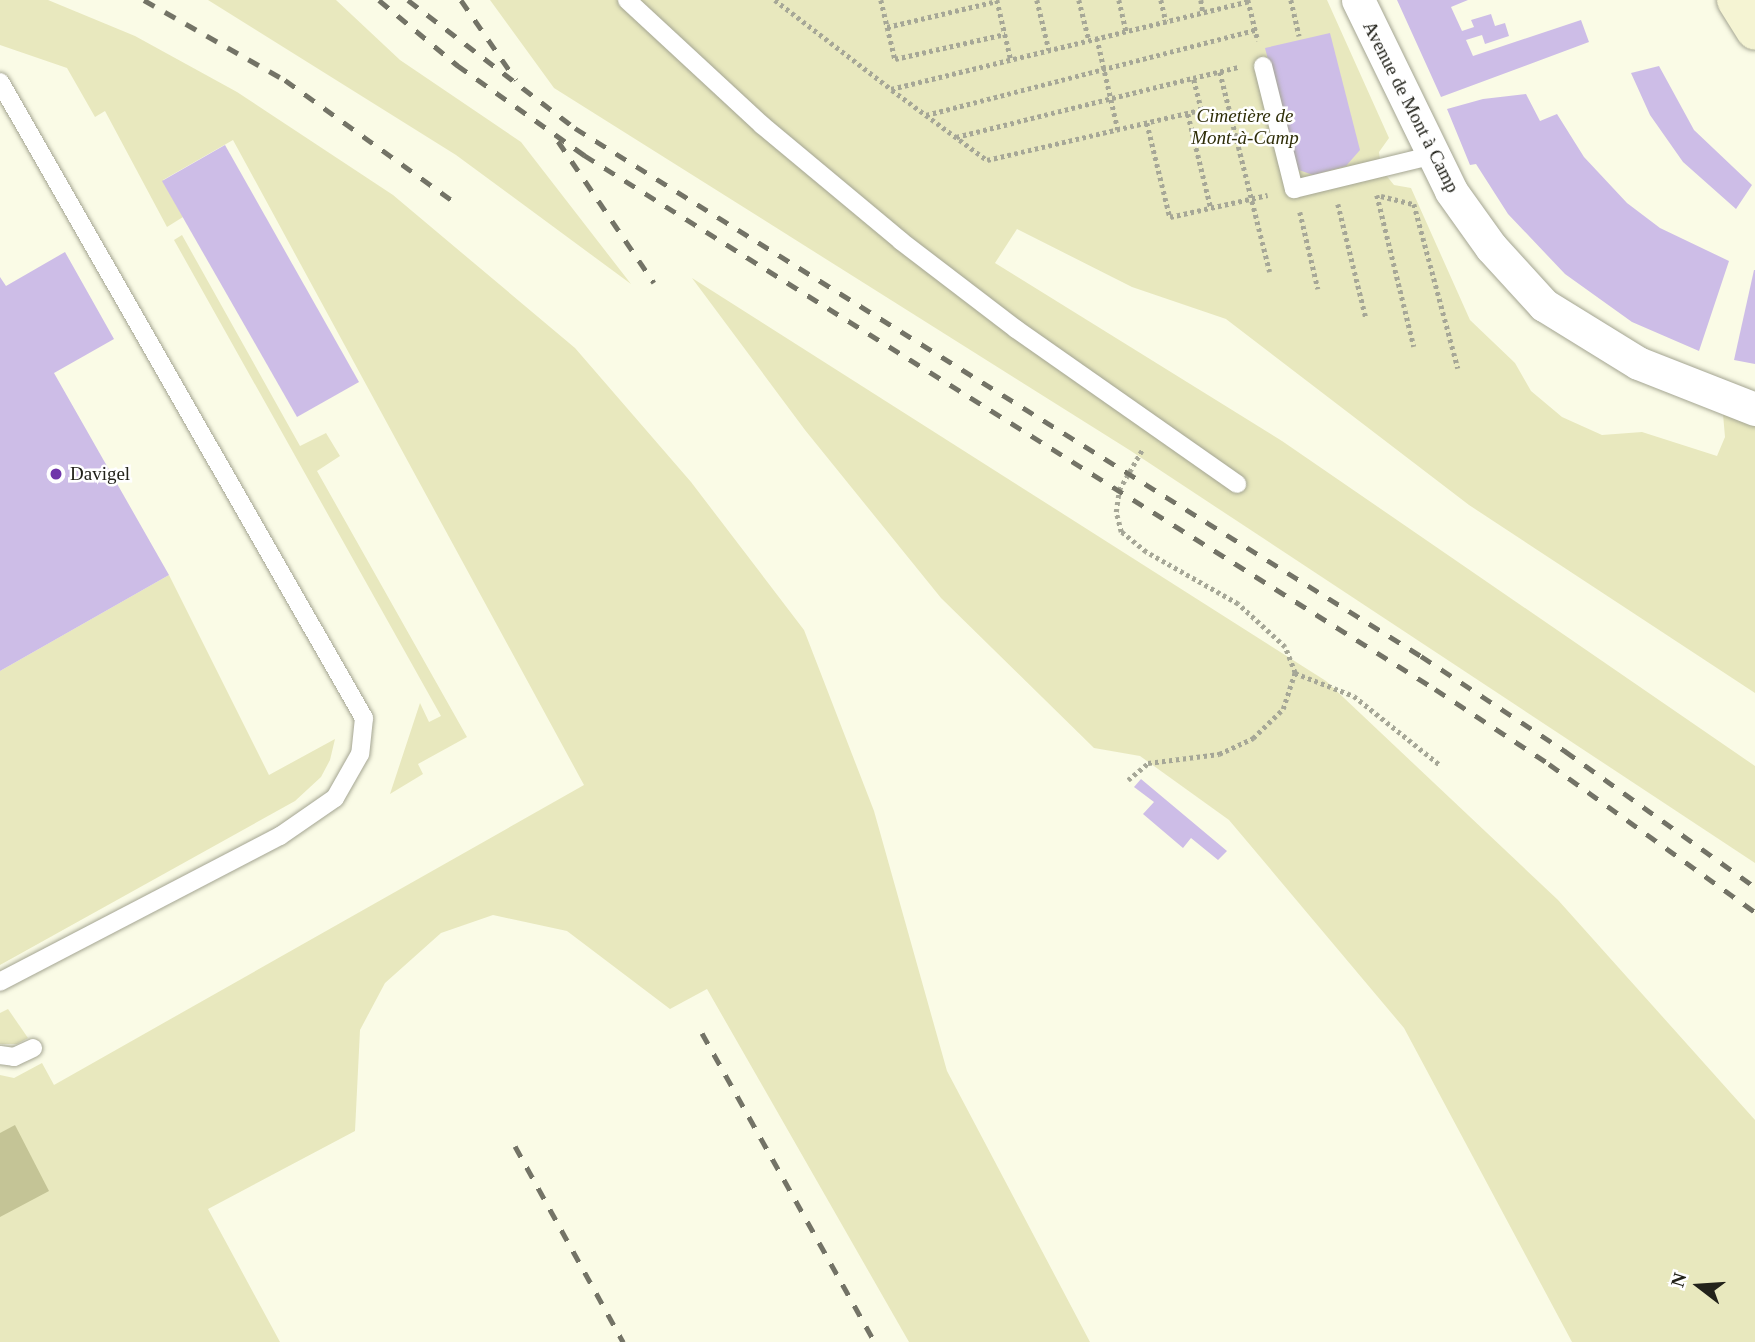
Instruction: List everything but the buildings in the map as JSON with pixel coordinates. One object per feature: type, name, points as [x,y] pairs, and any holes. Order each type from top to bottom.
[{"type":"street","name":"Avenue de Mont à Camp","points":[[1357,0],[1451,191],[1492,247],[1544,305],[1638,363],[1755,409]]},
{"type":"street","points":[[1737,0],[1755,31]]},
{"type":"street","points":[[1746,0],[1755,11]]},
{"type":"street","name":"Avenue de Mont à Camp","points":[[1697,387],[1755,397]]},
{"type":"lane","points":[[626,0],[762,125],[901,241],[1154,428],[1237,484]]},
{"type":"lane","points":[[1263,63],[1294,189],[1433,155]]},
{"type":"lane","points":[[0,82],[364,718],[360,754],[335,798],[280,836],[0,982]]},
{"type":"lane","points":[[0,1055],[15,1057],[33,1048]]},
{"type":"path","points":[[775,0],[987,160],[1201,110],[1193,78]]},
{"type":"path","points":[[881,0],[895,59],[1005,34]]},
{"type":"path","points":[[887,27],[997,0],[1012,60]]},
{"type":"path","points":[[1037,0],[1049,50]]},
{"type":"path","points":[[1079,0],[1089,40]]},
{"type":"path","points":[[1119,0],[1126,31]]},
{"type":"path","points":[[1161,0],[1166,21]]},
{"type":"path","points":[[1201,0],[1203,12]]},
{"type":"path","points":[[891,89],[1248,0],[1263,63],[956,137]]},
{"type":"path","points":[[1291,0],[1299,36]]},
{"type":"path","points":[[925,115],[1255,30]]},
{"type":"path","points":[[1097,38],[1118,130]]},
{"type":"path","points":[[1220,72],[1270,272]]},
{"type":"path","points":[[1188,113],[1211,208]]},
{"type":"path","points":[[1147,123],[1170,217],[1294,189],[1318,289]]},
{"type":"path","points":[[1370,170],[1414,347]]},
{"type":"path","points":[[1332,180],[1366,318]]},
{"type":"path","points":[[1377,195],[1414,204],[1458,368]]},
{"type":"path","points":[[1128,780],[1148,763],[1219,754],[1253,738],[1283,709],[1295,673],[1285,647],[1238,604],[1146,552],[1121,532],[1116,512],[1119,490],[1154,428]]},
{"type":"path","points":[[1295,673],[1354,696],[1440,765]]},
{"type":"green space","points":[[0,0],[48,0],[135,36],[237,92],[393,195],[575,348],[691,482],[804,630],[874,811],[947,1071],[1090,1342],[909,1342],[707,989],[670,1009],[567,931],[493,915],[441,933],[385,983],[360,1030],[355,1131],[208,1209],[280,1342],[0,1342],[0,1075],[14,1078],[42,1063],[54,1085],[584,785],[233,140],[163,180],[183,217],[167,227],[105,111],[95,117],[67,68],[0,45]]},
{"type":"green space","points":[[208,0],[336,0],[400,60],[521,142],[631,284],[456,155]]},
{"type":"green space","name":"Cimetière de Mont-à-Camp","points":[[490,0],[1327,0],[1389,138],[1379,152],[1381,169],[1394,185],[1411,188],[1470,320],[1515,363],[1531,391],[1562,417],[1602,435],[1642,432],[1717,456],[1725,437],[1723,414],[1755,419],[1755,693],[1469,505],[1226,319],[1132,287],[1017,229],[995,263],[1282,441],[1755,766],[1755,863],[1131,451],[554,88]]},
{"type":"green space","points":[[182,235],[300,446],[326,433],[340,456],[317,471],[467,737],[418,764],[423,774],[390,794],[420,703],[429,722],[441,716],[174,240]]},
{"type":"green space","points":[[692,278],[1326,681],[1558,900],[1755,1120],[1755,1342],[1572,1342],[1404,1028],[1229,820],[1140,756],[1094,748],[941,598],[805,430]]},
{"type":"green space","points":[[169,575],[269,775],[335,739],[330,760],[321,777],[295,801],[0,965],[0,671]]},
{"type":"green space","points":[[8,1009],[28,1038],[17,1044],[0,1044],[0,1013]]},
{"type":"shaded area","points":[[15,1125],[49,1191],[0,1217],[0,1133]]},
{"type":"railway","points":[[144,0],[285,80],[453,201]]},
{"type":"railway","points":[[379,0],[457,65],[584,155],[1435,689],[1549,764],[1755,912]]},
{"type":"railway","points":[[408,0],[575,128],[1421,656],[1565,751],[1755,887]]},
{"type":"railway","points":[[461,0],[516,80]]},
{"type":"railway","points":[[558,141],[654,283]]},
{"type":"railway","points":[[702,1033],[875,1342]]},
{"type":"railway","points":[[515,1146],[623,1342]]},
{"type":"place","name":"Davigel","points":[[56,474]]}]
